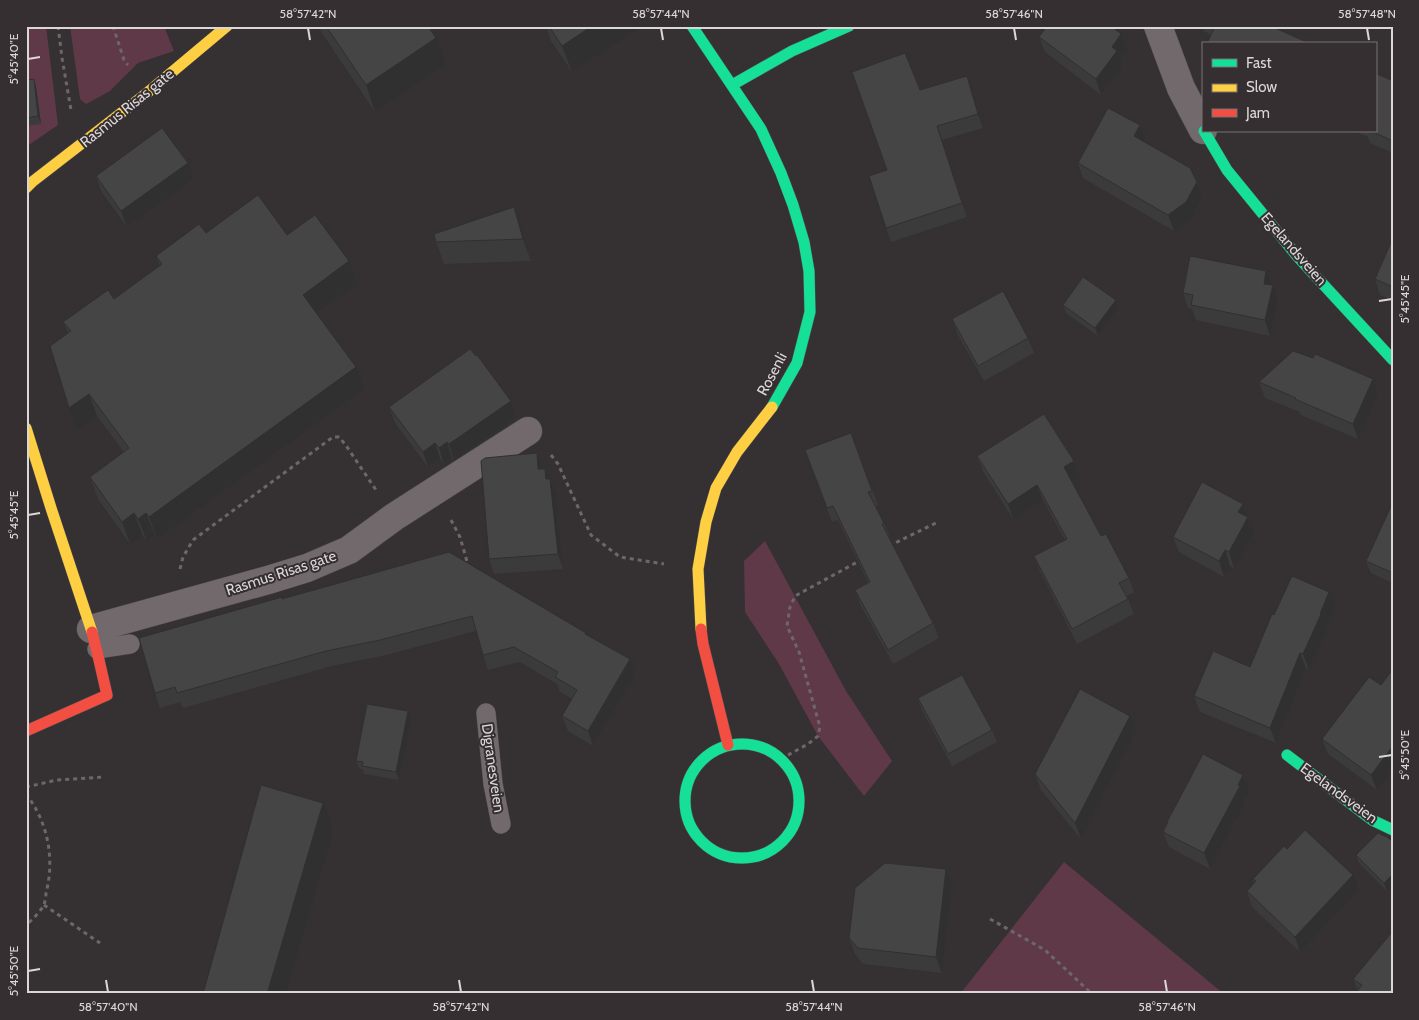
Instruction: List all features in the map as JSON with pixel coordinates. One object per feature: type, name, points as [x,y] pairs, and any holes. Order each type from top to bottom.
[{"type":"street","name":"Rosenli","points":[[692,26],[761,129],[793,205],[804,242],[809,271],[810,312],[797,363],[775,403],[736,452],[716,488],[706,522],[698,569],[700,617],[703,644],[728,745]]},
{"type":"street","points":[[732,86],[792,51],[849,26]]},
{"type":"street","name":"Egelandsveien","points":[[1158,26],[1181,88],[1202,128]]},
{"type":"street","name":"Rasmus Risas gate","points":[[26,188],[147,93],[213,30]]},
{"type":"street","name":"Egelandsveien","points":[[1204,132],[1227,170],[1297,256],[1393,360]]},
{"type":"street","points":[[26,428],[94,639],[107,695],[26,731]]},
{"type":"street","name":"Rasmus Risas gate","points":[[94,639],[180,604],[307,568],[349,550],[394,517],[441,489],[528,431]]},
{"type":"street","points":[[746,743],[766,748],[781,758],[795,778],[800,802],[794,825],[780,845],[759,856],[732,858],[716,853],[702,843],[688,822],[684,798],[690,775],[706,755],[728,745],[746,743]]},
{"type":"street","name":"Egelandsveien","points":[[1287,755],[1372,820],[1393,830]]},
{"type":"lane","points":[[94,639],[130,644]]},
{"type":"lane","name":"Digranesveien","points":[[486,712],[493,784],[501,824]]},
{"type":"path","points":[[58,26],[77,148]]},
{"type":"path","points":[[528,431],[543,444],[558,464],[591,535],[620,557],[667,565]]},
{"type":"path","points":[[180,604],[177,580],[183,557],[193,540],[333,437],[339,437],[345,444],[394,517]]},
{"type":"path","points":[[441,489],[444,508],[460,537],[470,573]]},
{"type":"path","points":[[885,548],[938,522]]},
{"type":"path","points":[[781,758],[808,744],[818,736],[820,727],[799,652],[787,626],[790,607],[795,596],[862,560]]},
{"type":"path","points":[[26,787],[57,780],[103,777]]},
{"type":"path","points":[[26,794],[35,805],[43,823],[48,846],[50,878],[44,905],[26,926]]},
{"type":"path","points":[[44,905],[100,943]]},
{"type":"path","points":[[990,919],[1045,950],[1092,994]]},
{"type":"shaded area","points":[[26,26],[46,26],[58,125],[26,147]]},
{"type":"shaded area","points":[[70,26],[164,26],[174,51],[138,63],[110,91],[86,104],[80,99]]},
{"type":"shaded area","points":[[765,541],[846,691],[892,761],[864,796],[818,736],[779,664],[745,612],[744,561]]},
{"type":"shaded area","points":[[1064,862],[1224,994],[960,994]]},
{"type":"building","points":[[326,26],[428,26],[436,38],[366,85]]},
{"type":"building","points":[[549,26],[592,26],[562,46]]},
{"type":"building","points":[[1047,26],[1111,26],[1121,34],[1112,47],[1117,51],[1096,79],[1039,37]]},
{"type":"building","points":[[1215,26],[1275,26],[1275,28],[1306,42],[1207,42]]},
{"type":"building","points":[[905,53],[920,90],[967,76],[978,114],[937,126],[962,203],[886,228],[869,176],[887,170],[852,72]]},
{"type":"building","points":[[1376,73],[1393,81],[1393,141],[1373,132],[1376,132]]},
{"type":"building","points":[[34,79],[38,116],[26,118],[26,80]]},
{"type":"building","points":[[1108,108],[1140,125],[1134,136],[1190,168],[1197,182],[1186,202],[1168,215],[1078,163]]},
{"type":"building","points":[[162,128],[188,163],[121,211],[96,176]]},
{"type":"building","points":[[258,195],[287,235],[315,215],[349,261],[303,295],[356,367],[149,517],[146,513],[138,519],[134,513],[122,522],[90,477],[129,448],[89,394],[69,408],[50,346],[71,331],[63,322],[108,290],[114,299],[162,264],[156,256],[199,224],[206,233]]},
{"type":"building","points":[[514,207],[523,239],[436,242],[434,234]]},
{"type":"building","points":[[1393,238],[1393,287],[1375,279]]},
{"type":"building","points":[[1190,256],[1266,271],[1264,284],[1273,285],[1265,320],[1191,305],[1193,295],[1183,293]]},
{"type":"building","points":[[1083,277],[1116,300],[1095,328],[1063,305]]},
{"type":"building","points":[[1003,291],[1028,338],[978,366],[952,319]]},
{"type":"building","points":[[470,349],[477,355],[511,401],[449,444],[447,442],[439,448],[435,443],[423,452],[389,407]]},
{"type":"building","points":[[1293,351],[1313,358],[1315,354],[1373,379],[1353,424],[1259,382]]},
{"type":"building","points":[[1044,414],[1074,461],[1064,467],[1101,536],[1106,534],[1129,578],[1119,583],[1128,599],[1072,629],[1034,556],[1067,539],[1037,485],[1008,504],[977,456]]},
{"type":"building","points":[[851,433],[872,491],[868,492],[884,523],[882,524],[933,623],[888,650],[855,590],[870,582],[833,506],[827,508],[805,450]]},
{"type":"building","points":[[537,453],[538,469],[545,469],[546,479],[550,479],[558,554],[489,559],[481,461],[485,458]]},
{"type":"building","points":[[1202,482],[1243,504],[1238,512],[1248,517],[1229,552],[1225,550],[1219,561],[1173,537]]},
{"type":"building","points":[[1393,504],[1393,573],[1366,561]]},
{"type":"building","points":[[449,552],[630,659],[588,731],[562,716],[577,690],[555,677],[558,672],[514,647],[483,655],[472,616],[380,640],[326,651],[177,693],[175,687],[155,693],[139,638]]},
{"type":"building","points":[[1292,576],[1329,592],[1303,654],[1300,653],[1270,728],[1194,696],[1213,651],[1250,667],[1272,614],[1274,615]]},
{"type":"building","points":[[1393,669],[1393,746],[1371,775],[1322,739],[1369,677],[1381,685]]},
{"type":"building","points":[[962,675],[992,730],[948,754],[918,698]]},
{"type":"building","points":[[1080,689],[1130,716],[1075,823],[1035,774]]},
{"type":"building","points":[[367,704],[408,711],[396,772],[362,766],[363,762],[356,761]]},
{"type":"building","points":[[1203,754],[1243,775],[1238,785],[1240,786],[1204,853],[1163,832]]},
{"type":"building","points":[[261,785],[323,803],[267,994],[203,994]]},
{"type":"building","points":[[1305,830],[1353,875],[1295,937],[1247,891],[1256,881],[1253,879],[1284,846],[1287,849]]},
{"type":"building","points":[[1378,833],[1393,842],[1393,874],[1384,883],[1356,855]]},
{"type":"building","points":[[885,863],[946,869],[936,957],[858,948],[849,938],[855,888]]},
{"type":"building","points":[[1393,931],[1393,994],[1355,994],[1362,985],[1353,979]]},
{"type":"traffic: fast","points":[[692,26],[761,129],[781,173],[804,242],[809,271],[810,312],[797,363],[772,407]]},
{"type":"traffic: fast","points":[[732,85],[792,51],[849,26]]},
{"type":"traffic: fast","points":[[1205,132],[1227,170],[1297,256],[1393,360]]},
{"type":"traffic: fast","points":[[742,744],[764,748],[774,753],[790,769],[795,779],[799,801],[795,823],[790,833],[774,849],[764,854],[742,858],[720,854],[710,849],[694,833],[689,823],[685,801],[689,779],[694,769],[710,753],[720,748],[742,744]]},
{"type":"traffic: fast","points":[[1287,755],[1372,820],[1393,830]]},
{"type":"traffic: slow","points":[[26,188],[147,93],[227,26]]},
{"type":"traffic: slow","points":[[701,629],[698,569],[706,522],[716,488],[737,452],[772,407]]},
{"type":"traffic: slow","points":[[26,428],[92,632]]},
{"type":"traffic: jam","points":[[701,629],[728,745]]},
{"type":"traffic: jam","points":[[26,731],[107,695],[92,632]]}]
